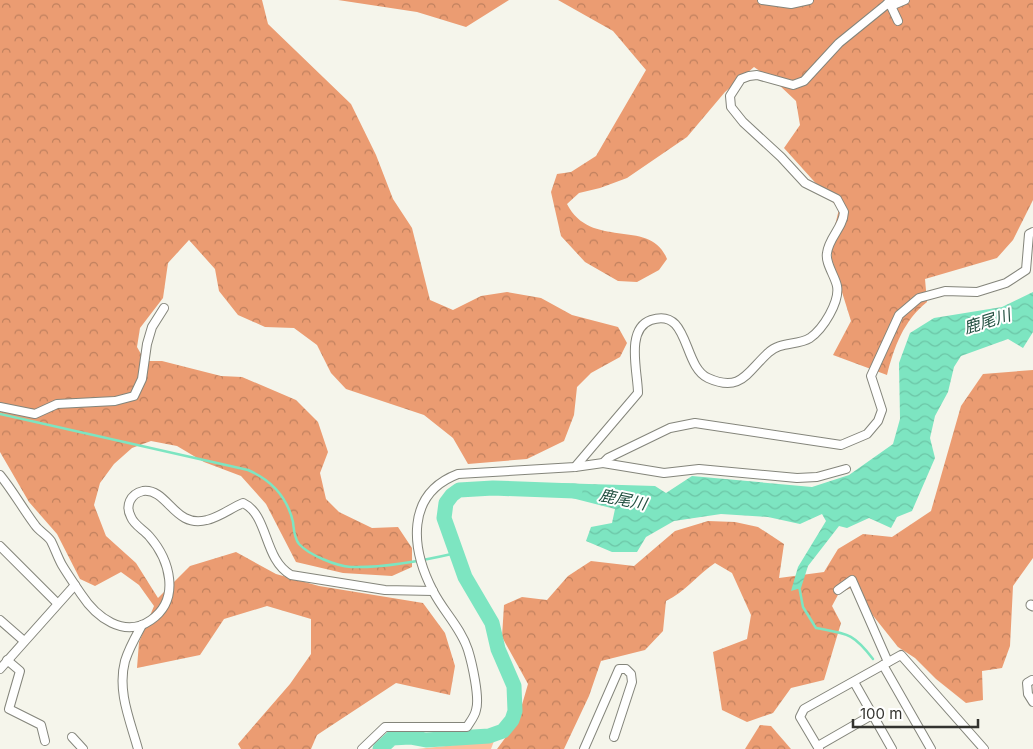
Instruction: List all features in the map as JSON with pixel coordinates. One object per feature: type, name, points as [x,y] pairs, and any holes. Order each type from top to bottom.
[{"type":"street","points":[[762,0],[791,4],[809,0]]},
{"type":"street","points":[[575,467],[638,393],[635,344],[641,328],[648,321],[658,318],[669,319],[676,323],[684,336],[691,359],[699,371],[709,378],[730,383],[740,381],[768,352],[783,344],[804,341],[820,329],[836,299],[837,287],[827,253],[831,241],[841,225],[844,212],[837,200],[805,183],[781,157],[743,122],[731,107],[730,96],[741,79],[749,76],[757,76],[793,85],[804,81],[839,43],[862,22],[890,4],[904,0]]},
{"type":"street","points":[[890,4],[898,20]]},
{"type":"street","points":[[603,463],[608,458],[670,428],[695,423],[841,445],[867,434],[878,421],[882,410],[871,376],[899,316],[919,298],[945,291],[977,292],[1006,283],[1026,270],[1029,234],[1033,232]]},
{"type":"street","points":[[0,407],[35,414],[57,404],[115,401],[134,396],[142,379],[147,344],[152,327],[164,308]]},
{"type":"street","points":[[362,749],[385,728],[467,727],[475,713],[477,693],[468,650],[452,619],[433,591],[417,545],[419,510],[430,494],[445,479],[458,474],[575,467],[603,463],[664,474],[699,469],[797,478],[816,477],[846,469]]},
{"type":"street","points":[[0,475],[36,526],[50,540],[62,565],[87,603],[105,620],[124,627],[142,625],[159,613],[166,603],[170,588],[168,570],[158,550],[148,534],[132,520],[129,513],[128,505],[131,498],[142,491],[155,493],[175,512],[188,520],[206,520],[243,503],[249,506],[255,512],[281,570],[291,575],[385,590],[433,591]]},
{"type":"street","points":[[0,546],[57,603]]},
{"type":"street","points":[[838,590],[852,580],[885,663],[931,749]]},
{"type":"street","points":[[0,669],[75,585]]},
{"type":"street","points":[[0,620],[24,641]]},
{"type":"street","points":[[138,749],[125,708],[122,678],[126,659],[142,625]]},
{"type":"street","points":[[872,715],[819,748],[800,717],[804,709],[901,655],[984,749]]},
{"type":"street","points":[[7,660],[20,671],[9,709],[40,725],[45,741]]},
{"type":"street","points":[[584,749],[619,669],[626,669],[631,674],[632,682],[614,737]]},
{"type":"street","points":[[1032,680],[1027,683],[1026,690],[1033,702]]},
{"type":"street","points":[[854,682],[892,749]]},
{"type":"street","points":[[72,736],[83,749]]},
{"type":"green space","points":[[0,0],[262,0],[268,24],[351,104],[376,155],[393,199],[412,228],[430,300],[453,310],[481,296],[507,292],[541,298],[572,315],[618,327],[627,343],[620,357],[591,373],[577,387],[574,415],[564,441],[527,459],[468,464],[453,438],[424,415],[346,389],[331,373],[317,345],[294,328],[265,327],[238,315],[219,291],[215,269],[189,240],[168,263],[163,298],[140,328],[137,347],[145,361],[162,361],[221,376],[242,377],[296,400],[318,422],[328,452],[320,473],[326,499],[339,512],[372,528],[398,527],[412,548],[412,567],[392,576],[343,573],[296,562],[266,504],[241,476],[204,462],[177,446],[151,441],[132,448],[114,464],[100,483],[94,505],[106,536],[136,563],[158,598],[190,566],[236,552],[276,574],[319,586],[423,603],[445,633],[455,666],[450,695],[396,683],[317,735],[311,749],[241,749],[238,744],[290,684],[311,654],[311,619],[267,606],[224,619],[200,655],[137,668],[139,642],[154,606],[139,585],[121,572],[95,586],[80,579],[57,534],[29,502],[0,452]]},
{"type":"green space","points":[[338,0],[509,0],[466,27],[417,12]]},
{"type":"green space","points":[[558,0],[1033,0],[1033,200],[1013,240],[997,258],[925,279],[927,302],[912,317],[901,335],[887,375],[833,355],[851,321],[832,260],[832,238],[839,209],[784,148],[800,125],[796,101],[778,84],[754,67],[725,92],[687,137],[627,178],[579,193],[567,204],[578,218],[590,227],[648,239],[659,247],[667,259],[659,270],[637,282],[618,281],[585,262],[561,236],[551,192],[557,174],[571,172],[596,156],[646,70],[613,31]]},
{"type":"green space","points":[[1033,370],[1033,558],[1013,586],[1010,646],[1002,668],[982,671],[983,700],[966,703],[936,679],[915,658],[898,647],[851,588],[839,593],[832,606],[841,623],[824,680],[791,688],[773,713],[747,722],[722,710],[713,652],[747,639],[751,615],[732,573],[715,563],[679,593],[666,601],[663,631],[645,650],[601,661],[589,696],[564,749],[497,749],[517,722],[528,684],[502,637],[504,605],[522,597],[547,600],[568,576],[591,561],[634,566],[675,531],[708,521],[735,522],[758,527],[784,544],[779,578],[824,572],[838,549],[863,534],[892,537],[931,511],[961,406],[983,374]]},
{"type":"green space","points":[[760,725],[771,726],[791,749],[745,749]]},
{"type":"shaded area","points":[[494,741],[491,749],[417,749]]},
{"type":"water","points":[[1033,292],[1033,332],[1023,348],[1008,339],[961,356],[954,367],[948,392],[935,416],[930,438],[935,458],[912,511],[897,517],[891,528],[869,518],[847,528],[839,526],[808,566],[801,588],[791,591],[798,567],[826,521],[822,514],[800,524],[768,517],[721,514],[674,521],[646,537],[637,552],[612,552],[586,541],[591,527],[612,523],[615,509],[556,494],[556,483],[655,486],[666,493],[692,476],[812,487],[849,475],[893,444],[900,419],[899,363],[910,333],[934,318],[1002,307]]},
{"type":"waterway","points":[[0,414],[248,470],[271,484],[287,504],[297,542],[316,556],[338,565],[351,567],[390,565],[456,553]]},
{"type":"waterway","name":"鹿尾川","points":[[380,749],[392,738],[410,737],[426,740],[489,736],[503,731],[512,720],[515,711],[514,686],[498,649],[492,623],[465,577],[444,518],[446,503],[452,495],[459,490],[493,488],[575,491]]},
{"type":"waterway","points":[[799,586],[803,607],[816,628],[836,632],[855,639],[873,659]]}]
